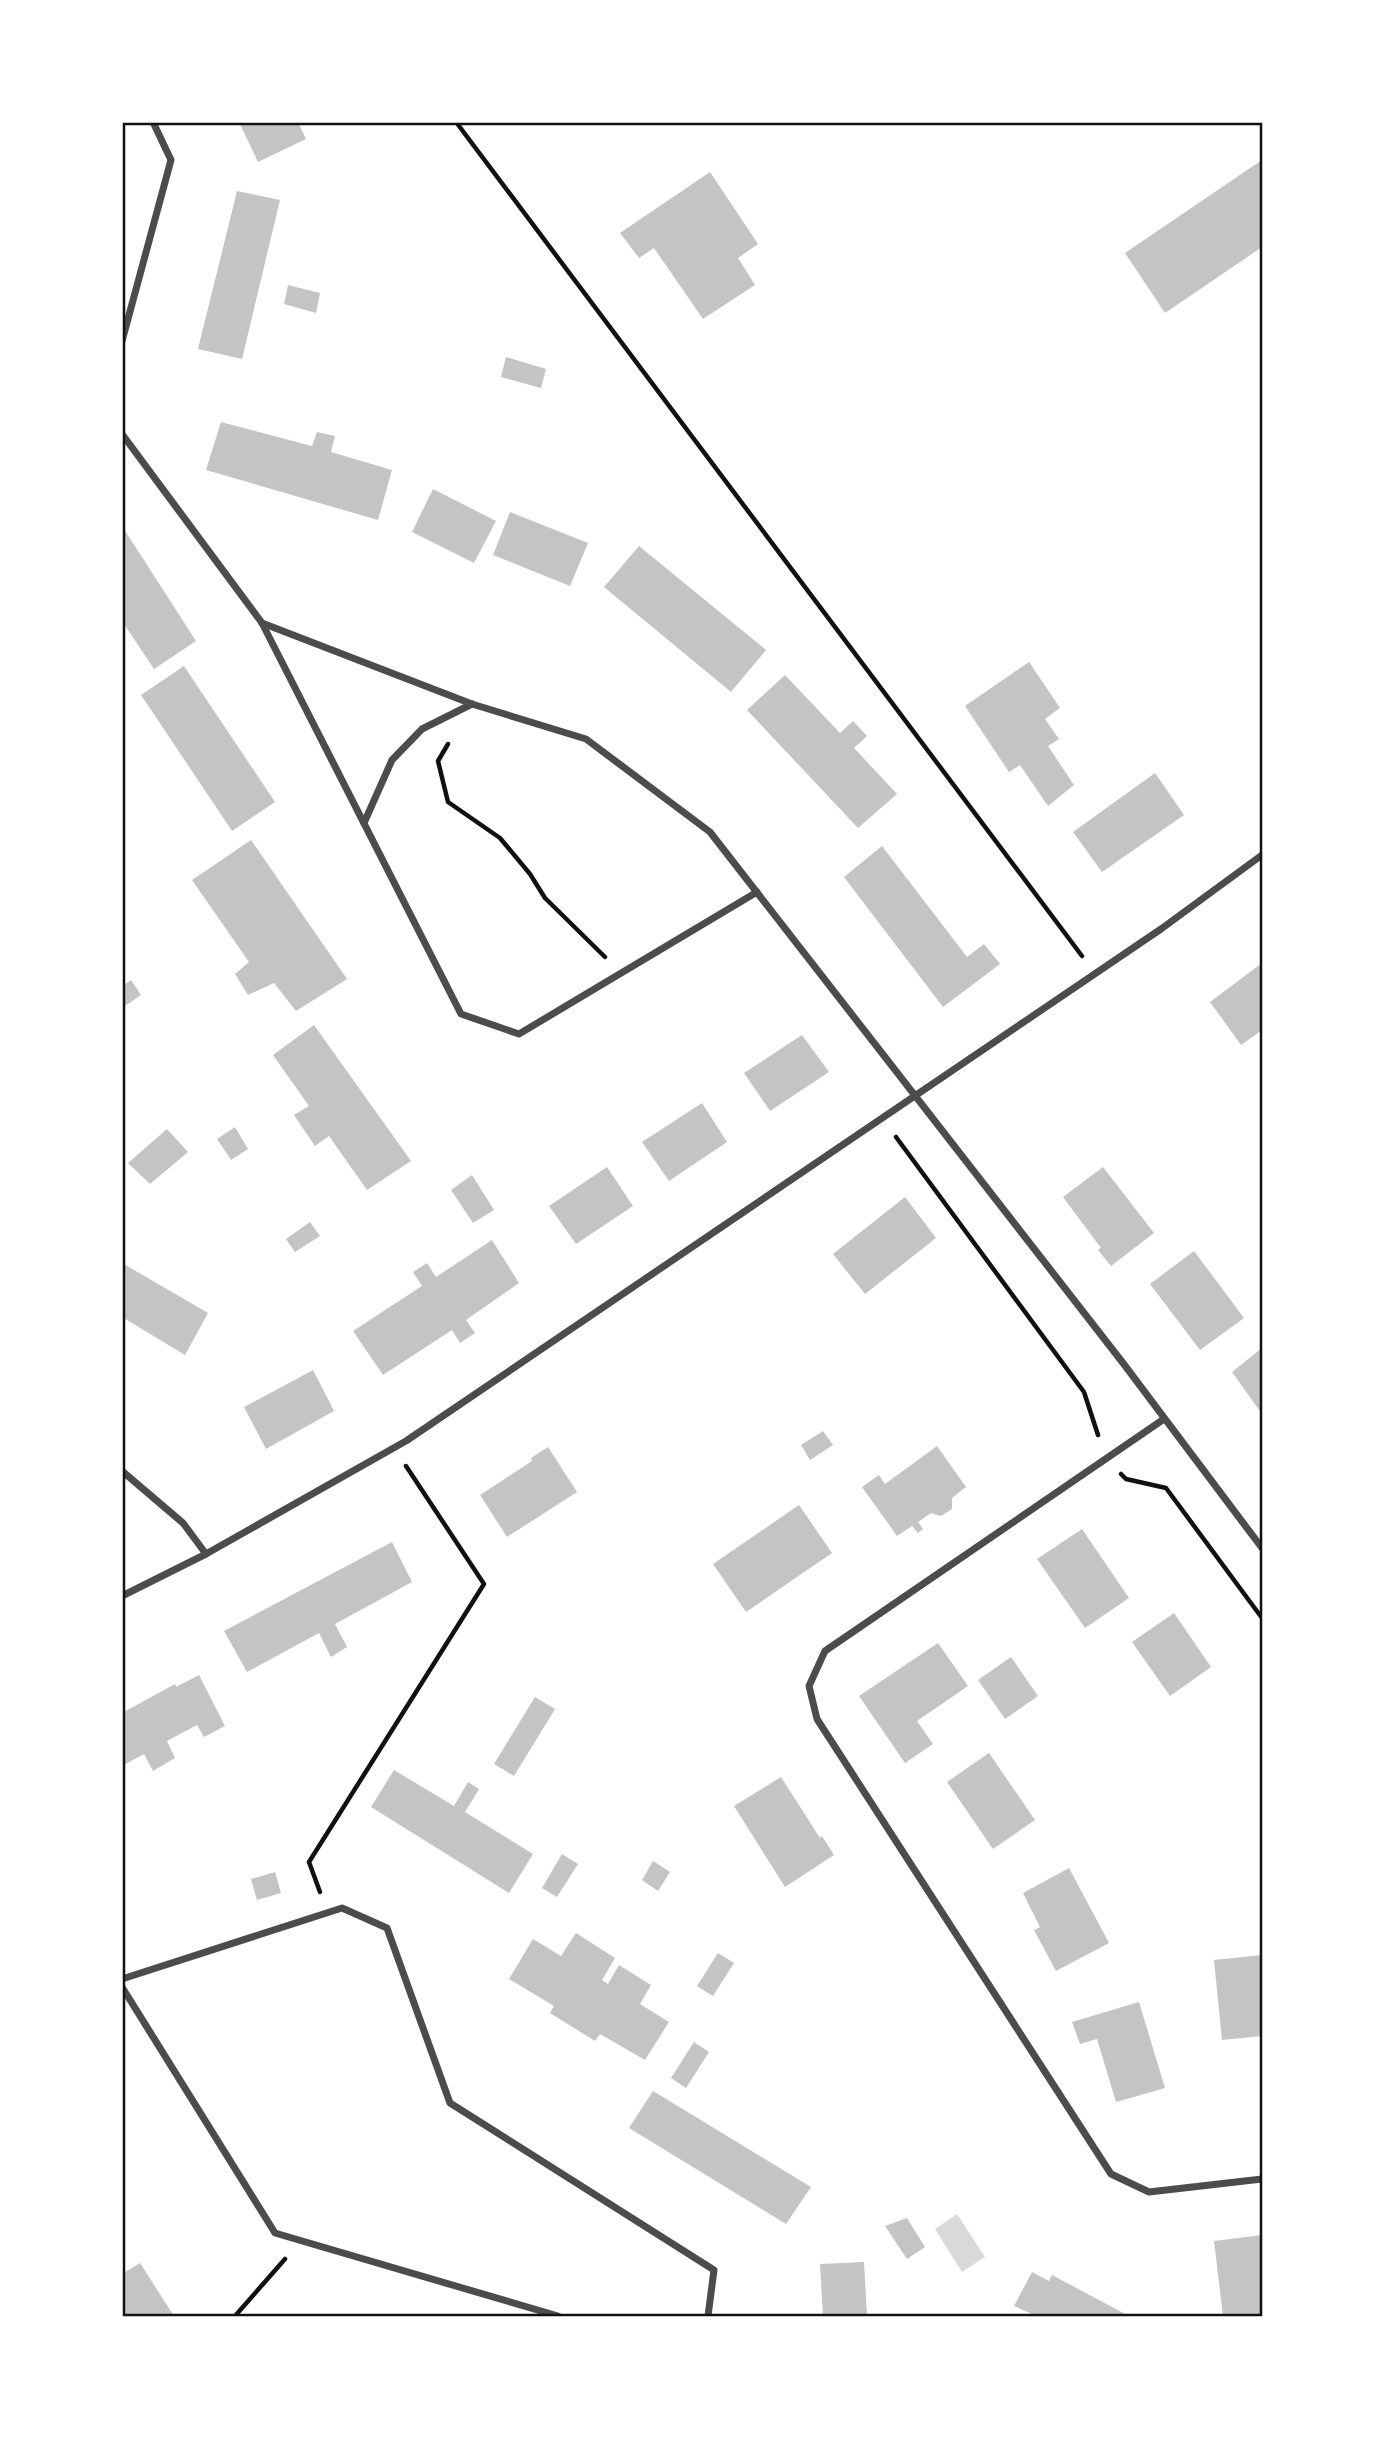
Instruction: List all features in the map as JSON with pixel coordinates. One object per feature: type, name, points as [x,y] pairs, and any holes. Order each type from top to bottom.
[{"type":"street","points":[[122,341],[171,160],[153,122]]},
{"type":"street","points":[[122,434],[262,623],[461,1014],[519,1034],[757,892]]},
{"type":"street","points":[[262,623],[472,704],[586,739],[710,832],[1123,1363],[1262,1548]]},
{"type":"street","points":[[364,823],[393,760],[422,729],[472,704]]},
{"type":"street","points":[[122,1596],[206,1554],[394,1448],[1096,974],[1262,855]]},
{"type":"street","points":[[1164,1419],[825,1651],[809,1686],[817,1718],[1111,2174],[1149,2192],[1262,2179]]},
{"type":"street","points":[[122,1471],[183,1523],[206,1554]]},
{"type":"street","points":[[122,1979],[342,1908],[387,1928],[450,2103],[714,2270],[708,2316]]},
{"type":"street","points":[[122,1987],[275,2233],[558,2316]]},
{"type":"path","points":[[456,122],[1096,974]]},
{"type":"path","points":[[472,704],[438,761],[448,802],[500,838],[530,874],[545,898],[620,973]]},
{"type":"path","points":[[882,1118],[1084,1392],[1107,1459],[1126,1479],[1166,1488],[1262,1618]]},
{"type":"path","points":[[328,1913],[309,1862],[484,1584],[394,1448]]},
{"type":"path","points":[[235,2316],[301,2241]]},
{"type":"shaded area","points":[[957,2214],[985,2257],[962,2272],[935,2229]]},
{"type":"building","points":[[239,122],[298,122],[306,139],[258,162]]},
{"type":"building","points":[[1262,160],[1262,247],[1165,313],[1125,253]]},
{"type":"building","points":[[710,172],[758,244],[738,258],[755,285],[703,319],[654,248],[639,258],[620,233]]},
{"type":"building","points":[[237,191],[280,200],[242,359],[198,349]]},
{"type":"building","points":[[288,285],[320,293],[316,313],[284,304]]},
{"type":"building","points":[[506,357],[546,369],[541,388],[501,377]]},
{"type":"building","points":[[221,422],[312,446],[317,432],[335,436],[331,452],[392,470],[378,520],[206,470]]},
{"type":"building","points":[[433,489],[496,521],[474,563],[412,532]]},
{"type":"building","points":[[510,512],[588,543],[570,586],[493,555]]},
{"type":"building","points":[[122,526],[196,641],[154,669],[122,621]]},
{"type":"building","points":[[639,546],[766,650],[731,692],[604,587]]},
{"type":"building","points":[[1029,662],[1060,708],[1045,719],[1059,739],[1048,746],[1074,785],[1048,806],[1020,765],[1009,772],[965,706]]},
{"type":"building","points":[[184,666],[275,802],[232,831],[141,695]]},
{"type":"building","points":[[785,675],[840,733],[853,721],[867,736],[854,748],[897,794],[858,828],[747,710]]},
{"type":"building","points":[[1155,773],[1184,815],[1102,872],[1073,832]]},
{"type":"building","points":[[251,840],[347,979],[296,1011],[274,983],[248,995],[235,974],[249,962],[192,880]]},
{"type":"building","points":[[882,846],[967,957],[984,944],[1000,964],[943,1007],[844,877]]},
{"type":"building","points":[[1262,963],[1262,1030],[1241,1045],[1210,1002]]},
{"type":"building","points":[[131,980],[141,995],[122,1008],[122,986]]},
{"type":"building","points":[[314,1025],[411,1161],[367,1190],[329,1136],[315,1146],[294,1115],[309,1106],[273,1055]]},
{"type":"building","points":[[802,1035],[829,1072],[770,1111],[744,1073]]},
{"type":"building","points":[[702,1103],[727,1142],[669,1181],[642,1142]]},
{"type":"building","points":[[235,1127],[248,1149],[231,1160],[217,1139]]},
{"type":"building","points":[[167,1129],[188,1152],[150,1184],[128,1163]]},
{"type":"building","points":[[607,1167],[633,1206],[576,1244],[549,1206]]},
{"type":"building","points":[[1103,1167],[1154,1233],[1111,1266],[1063,1197]]},
{"type":"building","points":[[472,1175],[494,1210],[473,1223],[451,1190]]},
{"type":"building","points":[[905,1197],[936,1238],[865,1294],[833,1254]]},
{"type":"building","points":[[310,1222],[320,1236],[295,1252],[286,1239]]},
{"type":"building","points":[[492,1240],[519,1283],[466,1320],[475,1333],[460,1343],[452,1330],[383,1375],[353,1331],[422,1286],[413,1272],[427,1263],[436,1277]]},
{"type":"building","points":[[1194,1251],[1244,1318],[1200,1350],[1150,1284]]},
{"type":"building","points":[[122,1263],[208,1313],[185,1355],[122,1317]]},
{"type":"building","points":[[1262,1348],[1262,1414],[1232,1372]]},
{"type":"building","points":[[313,1370],[334,1411],[266,1449],[244,1407]]},
{"type":"building","points":[[823,1431],[833,1445],[810,1460],[801,1445]]},
{"type":"building","points":[[937,1446],[966,1487],[952,1498],[952,1509],[941,1516],[931,1513],[918,1522],[923,1529],[918,1533],[912,1526],[897,1536],[862,1487],[879,1475],[885,1484]]},
{"type":"building","points":[[548,1447],[577,1492],[507,1537],[480,1495],[532,1461],[531,1458]]},
{"type":"building","points":[[799,1505],[832,1553],[746,1612],[713,1564]]},
{"type":"building","points":[[1082,1529],[1129,1598],[1085,1628],[1037,1559]]},
{"type":"building","points":[[392,1542],[412,1582],[335,1624],[347,1647],[331,1657],[319,1633],[247,1672],[224,1631]]},
{"type":"building","points":[[1174,1613],[1211,1667],[1170,1696],[1132,1642]]},
{"type":"building","points":[[938,1643],[968,1686],[917,1721],[933,1744],[905,1763],[859,1696]]},
{"type":"building","points":[[1011,1657],[1038,1696],[1005,1719],[978,1680]]},
{"type":"building","points":[[199,1675],[225,1726],[204,1737],[197,1725],[167,1741],[175,1758],[153,1771],[144,1754],[122,1766],[122,1713],[175,1684],[176,1687]]},
{"type":"building","points":[[535,1697],[555,1709],[514,1776],[494,1764]]},
{"type":"building","points":[[989,1753],[1035,1820],[993,1849],[947,1782]]},
{"type":"building","points":[[394,1770],[454,1806],[468,1782],[479,1789],[465,1812],[533,1854],[509,1893],[371,1807]]},
{"type":"building","points":[[781,1777],[834,1855],[785,1887],[734,1806]]},
{"type":"building","points":[[562,1854],[578,1864],[557,1897],[542,1888]]},
{"type":"building","points":[[653,1861],[670,1872],[658,1891],[642,1880]]},
{"type":"building","points":[[1069,1868],[1109,1943],[1056,1971],[1034,1930],[1040,1927],[1023,1893]]},
{"type":"building","points":[[275,1872],[281,1893],[257,1900],[251,1879]]},
{"type":"building","points":[[576,1933],[615,1958],[602,1980],[608,1984],[619,1965],[651,1985],[640,2004],[669,2022],[645,2060],[600,2034],[595,2041],[550,2013],[554,2006],[509,1979],[533,1939],[561,1956]]},
{"type":"building","points":[[718,1953],[734,1963],[713,1996],[697,1986]]},
{"type":"building","points":[[1262,1955],[1262,2036],[1222,2040],[1214,1960]]},
{"type":"building","points":[[1139,2002],[1165,2088],[1116,2102],[1097,2039],[1080,2044],[1072,2022]]},
{"type":"building","points":[[694,2042],[709,2052],[686,2088],[671,2078]]},
{"type":"building","points":[[653,2091],[811,2187],[786,2224],[629,2128]]},
{"type":"building","points":[[907,2218],[925,2247],[907,2259],[885,2226]]},
{"type":"building","points":[[1262,2235],[1262,2316],[1223,2316],[1214,2241]]},
{"type":"building","points":[[864,2262],[867,2316],[823,2316],[820,2264]]},
{"type":"building","points":[[140,2263],[174,2316],[122,2316],[122,2274]]},
{"type":"building","points":[[1032,2272],[1049,2281],[1052,2275],[1129,2316],[1030,2316],[1032,2314],[1014,2306]]}]
